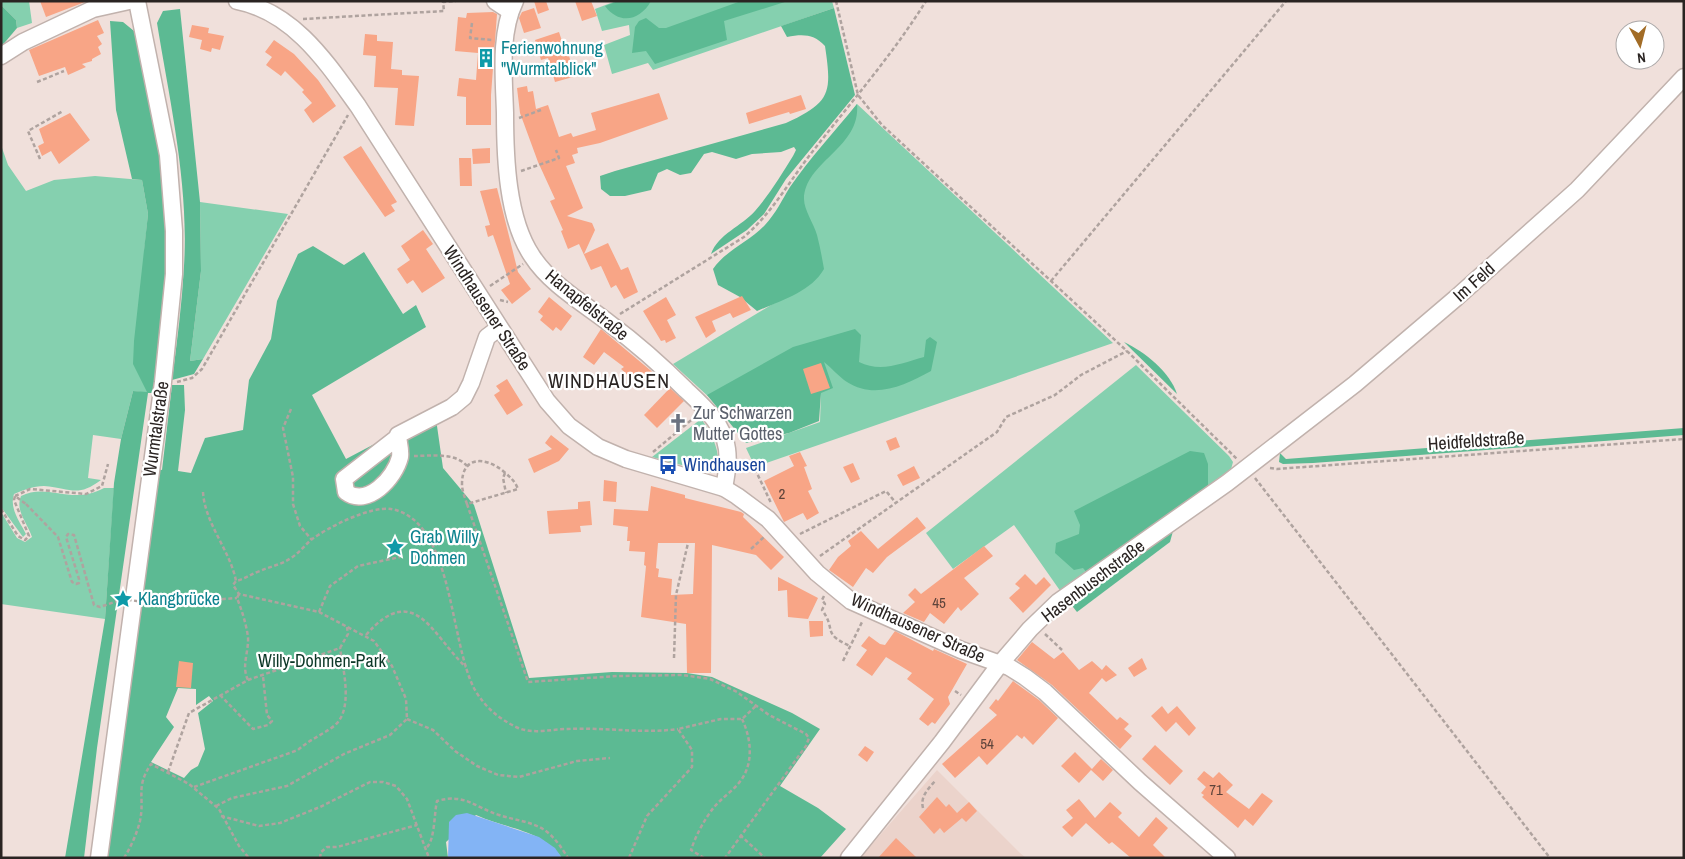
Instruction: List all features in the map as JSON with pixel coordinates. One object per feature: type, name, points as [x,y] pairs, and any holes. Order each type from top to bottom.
[{"type":"street","points":[[1,56],[23,42],[93,9],[129,1]]},
{"type":"street","name":"Wurmtalstraße","points":[[99,858],[163,382],[174,274],[173,212],[168,155],[137,1]]},
{"type":"street","points":[[495,1],[513,6]]},
{"type":"street","name":"Windhausener Straße","points":[[243,2],[271,12],[294,28],[312,46],[358,106],[556,414],[598,446],[643,464],[724,488],[776,527],[829,585],[851,601],[961,650],[1000,664],[1025,677],[1045,692],[1151,792],[1227,858]]},
{"type":"street","name":"Hanapfelstraße","points":[[513,6],[506,41],[505,121],[507,173],[518,222],[533,258],[548,276],[608,322],[660,366],[706,409],[721,429],[726,442],[728,467],[724,488]]},
{"type":"street","name":"Im Feld","points":[[1247,468],[1355,384],[1463,292],[1577,190],[1684,77]]},
{"type":"street","points":[[398,438],[398,435],[452,407],[464,397],[471,383],[487,337],[499,328]]},
{"type":"street","name":"Hasenbuschstraße","points":[[848,858],[942,742],[1000,664],[1035,624],[1058,602],[1247,468]]},
{"type":"path","points":[[294,28],[299,20],[444,11],[443,2],[456,1]]},
{"type":"path","points":[[836,1],[858,95],[882,125],[1128,351],[1247,468],[1550,858]]},
{"type":"path","points":[[608,322],[744,237],[758,225],[771,211],[812,152],[900,43],[926,1]]},
{"type":"path","points":[[1051,281],[1286,1]]},
{"type":"path","points":[[472,23],[470,38],[506,41]]},
{"type":"path","points":[[36,82],[64,71]]},
{"type":"path","points":[[163,382],[176,382],[192,378],[202,369],[351,111],[358,106]]},
{"type":"path","points":[[505,121],[541,110]]},
{"type":"path","points":[[40,159],[28,131],[63,111]]},
{"type":"path","points":[[507,173],[517,173],[559,158],[556,150]]},
{"type":"path","points":[[494,283],[513,271]]},
{"type":"path","points":[[808,564],[997,432],[1006,417],[1055,395],[1081,376],[1128,351]]},
{"type":"path","points":[[291,409],[283,428],[292,477],[293,504],[300,526],[312,540]]},
{"type":"path","points":[[643,464],[645,458],[706,409]]},
{"type":"path","name":"Heidfeldstraße","points":[[1270,468],[1684,439]]},
{"type":"path","points":[[415,456],[453,457],[461,459],[467,466]]},
{"type":"path","points":[[467,466],[485,460],[492,462],[516,482],[518,489],[467,504]]},
{"type":"path","points":[[15,496],[30,489],[86,494],[102,486],[108,464]]},
{"type":"path","points":[[467,466],[462,486],[467,504],[528,682],[609,676],[683,675],[710,679],[737,692],[768,715],[806,734],[809,738],[791,769],[740,835],[725,858]]},
{"type":"path","points":[[755,469],[773,507]]},
{"type":"path","points":[[506,473],[503,478],[506,493]]},
{"type":"path","points":[[788,541],[886,491],[896,503]]},
{"type":"path","points":[[203,492],[204,507],[228,555],[236,581]]},
{"type":"path","points":[[15,496],[26,504],[58,537],[72,582],[76,584],[79,583],[79,579],[66,537],[68,534],[74,535],[94,605],[100,607],[122,599],[157,604],[237,598]]},
{"type":"path","points":[[1,509],[18,536],[25,540],[29,536],[14,500],[15,496]]},
{"type":"path","points":[[216,806],[232,798],[287,786],[344,754],[390,735],[407,719],[406,699],[392,666],[384,652],[366,635],[319,612],[239,594],[233,585],[236,581],[276,566],[293,557],[312,540],[353,517],[377,510],[391,509],[411,516],[426,532],[435,548],[474,688],[494,714],[518,728],[532,732],[569,728],[662,731],[721,719],[742,719],[757,705]]},
{"type":"path","points":[[751,549],[776,527]]},
{"type":"path","points":[[674,658],[676,595],[688,543]]},
{"type":"path","points":[[319,612],[330,586],[358,566],[400,557]]},
{"type":"path","points":[[829,585],[822,600],[825,604],[822,610],[828,618],[830,632],[834,639],[850,646]]},
{"type":"path","points":[[239,594],[237,598],[246,622],[248,651],[245,662],[245,674],[248,680]]},
{"type":"path","points":[[121,605],[122,596]]},
{"type":"path","points":[[842,661],[868,609]]},
{"type":"path","points":[[366,635],[387,616],[412,612],[424,618],[437,630],[444,644],[467,668]]},
{"type":"path","points":[[1035,624],[1062,650]]},
{"type":"path","points":[[193,787],[298,750],[309,740],[336,725],[342,717],[345,697],[340,648],[348,634],[347,627]]},
{"type":"path","points":[[168,772],[189,713],[248,680],[340,648]]},
{"type":"path","points":[[220,695],[253,729],[268,724],[272,720],[267,715],[263,676]]},
{"type":"path","points":[[407,719],[433,730],[455,751],[477,766],[498,775],[519,777],[577,761],[610,758]]},
{"type":"path","points":[[704,858],[692,850],[702,825],[715,806],[739,783],[747,770],[750,753],[750,734],[742,719]]},
{"type":"path","points":[[629,858],[647,816],[692,767],[692,750],[678,729]]},
{"type":"path","points":[[124,858],[140,821],[142,800],[140,787],[143,776],[151,764],[193,787],[216,806],[249,858]]},
{"type":"path","points":[[924,808],[922,802],[924,794],[935,781]]},
{"type":"path","points":[[221,816],[259,826],[280,823],[320,807],[370,782],[383,782],[396,786],[407,799],[430,858]]},
{"type":"path","points":[[427,847],[433,837],[433,818],[437,801],[448,798],[466,799],[497,815],[526,822],[545,830],[568,858]]},
{"type":"path","points":[[320,858],[321,852],[327,847],[337,847],[417,824]]},
{"type":"path","points":[[740,835],[765,858]]},
{"type":"shaded area","points":[[937,770],[1020,853],[1026,858],[860,858]]},
{"type":"green space","points":[[1,1],[29,1],[32,23],[17,28],[16,20],[1,5]]},
{"type":"green space","points":[[616,1],[832,1],[834,8],[653,70],[648,63],[612,74],[604,45],[630,35],[629,25],[602,31],[595,9]]},
{"type":"green space","points":[[618,1],[651,1],[641,13],[629,18],[623,18],[611,12],[605,6]]},
{"type":"green space","points":[[741,1],[788,1],[724,21],[727,40],[655,64],[646,51],[632,53],[635,27],[639,21],[646,18],[659,28],[666,28]]},
{"type":"green space","points":[[1,5],[16,20],[17,28],[1,47]]},
{"type":"green space","points":[[834,8],[855,95],[786,179],[764,214],[747,230],[711,254],[719,241],[750,216],[760,205],[793,156],[796,150],[794,147],[781,152],[752,154],[736,159],[712,152],[704,154],[691,173],[680,175],[667,169],[658,173],[651,190],[625,196],[610,196],[601,189],[600,176],[786,123],[812,109],[820,102],[828,85],[825,46],[817,39],[808,36],[787,37],[781,26]]},
{"type":"green space","points":[[180,9],[200,202],[201,271],[190,361],[203,359],[194,374],[172,380],[183,280],[184,205],[173,113],[157,23],[163,11]]},
{"type":"green space","points":[[110,21],[123,22],[134,31],[160,147],[169,259],[155,393],[148,393],[97,748],[84,858],[65,858],[105,619],[114,483],[121,439],[133,391],[147,392],[133,364],[148,214],[142,180],[132,179],[116,110]]},
{"type":"green space","points":[[857,104],[1113,343],[755,467],[746,448],[820,422],[821,393],[711,399],[673,364],[816,278],[790,188]]},
{"type":"green space","points":[[857,104],[856,119],[851,132],[813,174],[807,186],[804,199],[817,235],[824,269],[803,290],[757,311],[740,297],[718,285],[713,269],[724,256],[765,225],[798,176]]},
{"type":"green space","points":[[1,145],[8,165],[26,191],[54,180],[95,176],[142,180],[148,214],[144,253],[148,393],[133,391],[121,439],[93,435],[88,478],[101,480],[93,486],[80,490],[40,486],[14,494],[14,510],[26,534],[23,537],[1,507]]},
{"type":"green space","points":[[200,202],[288,214],[203,359],[190,361],[201,271]]},
{"type":"green space","name":"Willy-Dohmen-Park","points":[[313,246],[344,265],[364,252],[403,314],[416,305],[426,327],[312,395],[346,459],[435,412],[443,468],[474,505],[529,678],[612,672],[687,673],[712,677],[792,713],[820,729],[780,786],[818,808],[846,829],[820,858],[562,858],[554,848],[533,835],[476,815],[446,842],[448,858],[103,858],[157,469],[162,470],[172,385],[184,385],[185,410],[178,471],[191,473],[205,438],[243,430],[249,380],[271,339],[277,301],[298,254]],"holes":[[[178,688],[196,689],[196,705],[209,696],[213,701],[198,713],[205,749],[198,766],[191,770],[184,778],[151,762],[174,727],[166,717]]]},
{"type":"green space","points":[[855,329],[861,335],[859,362],[875,367],[891,366],[924,357],[926,340],[930,337],[937,342],[931,371],[900,385],[879,390],[868,390],[847,382],[824,362],[833,388],[821,393],[819,421],[789,433],[746,443],[707,395],[793,347]]},
{"type":"green space","points":[[1124,342],[1140,351],[1156,364],[1169,378],[1177,394]]},
{"type":"green space","points":[[1136,365],[1229,456],[1233,462],[1230,473],[1061,592],[1014,525],[953,569],[926,533]]},
{"type":"green space","points":[[701,419],[713,438],[718,454],[716,468],[711,473],[652,457]]},
{"type":"green space","points":[[1684,428],[1684,435],[1313,463],[1283,464],[1279,462],[1280,453],[1286,459]]},
{"type":"green space","points":[[1190,451],[1204,453],[1208,464],[1208,491],[1088,574],[1083,568],[1074,570],[1055,553],[1056,543],[1079,534],[1080,525],[1074,511]]},
{"type":"green space","points":[[104,488],[114,488],[105,619],[1,604],[1,512],[17,538],[25,542],[32,537],[19,507],[21,496],[40,491],[81,495]]},
{"type":"green space","points":[[1173,531],[1170,542],[1077,612],[1069,602]]},
{"type":"water","points":[[467,813],[539,837],[555,848],[562,858],[448,858],[449,822],[456,815]]},
{"type":"building","points":[[40,1],[85,1],[85,2],[46,17]]},
{"type":"building","points":[[534,1],[546,1],[549,10],[538,14]]},
{"type":"building","points":[[575,1],[591,1],[597,16],[582,21]]},
{"type":"building","points":[[534,8],[541,28],[524,33],[519,18],[522,12]]},
{"type":"building","points":[[493,12],[497,14],[491,95],[491,125],[466,125],[466,97],[457,96],[459,78],[476,80],[478,53],[455,51],[458,17],[466,18],[467,13]]},
{"type":"building","points":[[98,20],[104,33],[97,36],[102,44],[98,47],[101,54],[92,59],[92,61],[82,64],[86,67],[68,75],[65,67],[39,76],[29,50]]},
{"type":"building","points":[[192,25],[209,28],[208,33],[224,36],[220,50],[212,48],[211,52],[200,49],[202,40],[189,37]]},
{"type":"building","points":[[559,32],[573,68],[570,69],[573,77],[555,82],[548,58],[541,60],[535,40]]},
{"type":"building","points":[[365,34],[377,35],[377,41],[393,42],[391,69],[402,70],[402,75],[419,76],[414,126],[395,125],[398,88],[374,87],[376,56],[363,55]]},
{"type":"building","points":[[274,40],[294,54],[318,80],[336,106],[313,123],[304,110],[312,103],[302,92],[304,90],[285,71],[281,76],[266,65],[272,57],[265,52]]},
{"type":"building","points":[[527,86],[528,92],[533,91],[536,109],[548,105],[559,137],[571,133],[573,137],[596,130],[591,113],[659,93],[668,119],[600,143],[577,148],[578,153],[572,155],[575,163],[566,166],[583,208],[567,216],[592,223],[595,230],[584,254],[608,243],[621,270],[628,267],[638,292],[624,299],[616,285],[611,288],[601,266],[591,270],[579,244],[568,249],[561,231],[563,230],[550,201],[555,199],[538,162],[520,113],[517,88]]},
{"type":"building","points":[[801,95],[806,109],[749,124],[746,113]]},
{"type":"building","points":[[70,113],[90,140],[59,164],[51,151],[42,156],[38,146],[44,143],[39,129]]},
{"type":"building","points":[[361,146],[397,202],[391,205],[395,211],[385,217],[343,157]]},
{"type":"building","points":[[490,148],[490,163],[473,164],[472,149]]},
{"type":"building","points":[[459,158],[471,158],[472,186],[460,186]]},
{"type":"building","points":[[497,188],[518,272],[531,289],[512,304],[501,290],[510,284],[493,235],[488,237],[485,226],[490,225],[480,191]]},
{"type":"building","points":[[423,230],[433,244],[426,249],[445,278],[422,293],[413,280],[407,284],[397,269],[410,260],[401,246]]},
{"type":"building","points":[[742,296],[751,310],[733,318],[730,313],[712,321],[716,331],[706,338],[695,317]]},
{"type":"building","points":[[549,297],[572,316],[561,331],[556,327],[553,331],[540,320],[543,316],[538,312]]},
{"type":"building","points":[[666,297],[676,315],[667,320],[676,338],[666,343],[665,340],[661,341],[643,311]]},
{"type":"building","points":[[601,329],[656,375],[644,389],[621,369],[624,367],[604,352],[594,365],[583,357]]},
{"type":"building","points":[[821,363],[830,388],[811,394],[803,369]]},
{"type":"building","points":[[507,379],[523,405],[507,415],[494,395],[500,391],[496,386]]},
{"type":"building","points":[[670,388],[684,401],[657,428],[644,415]]},
{"type":"building","points":[[551,435],[569,449],[559,461],[534,473],[528,459],[552,449],[545,443]]},
{"type":"building","points":[[896,437],[900,447],[890,451],[886,441]]},
{"type":"building","points":[[800,452],[807,466],[804,467],[812,489],[808,491],[819,513],[807,520],[803,513],[784,522],[764,481],[794,466],[789,456]]},
{"type":"building","points":[[853,463],[860,479],[851,483],[843,467]]},
{"type":"building","points":[[914,466],[920,478],[903,486],[897,475]]},
{"type":"building","points":[[604,480],[617,482],[616,502],[603,501]]},
{"type":"building","points":[[651,486],[685,495],[685,498],[741,512],[744,514],[743,517],[784,557],[771,570],[756,555],[712,545],[711,673],[687,673],[686,624],[641,617],[646,566],[644,565],[645,552],[629,551],[630,541],[627,541],[628,527],[613,525],[614,509],[648,511]],"holes":[[[658,543],[695,543],[693,594],[671,595],[672,579],[658,577],[659,569],[656,568]]]},
{"type":"building","points":[[590,501],[592,525],[580,526],[581,532],[549,534],[547,511],[578,509],[578,502]]},
{"type":"building","points":[[917,517],[926,528],[887,557],[873,573],[866,568],[853,587],[829,570],[838,557],[851,546],[848,541],[861,531],[878,549]]},
{"type":"building","points":[[984,546],[993,556],[964,578],[979,594],[961,611],[958,607],[944,624],[930,613],[924,622],[903,613],[915,602],[908,595],[915,588],[921,594]]},
{"type":"building","points":[[1025,574],[1036,585],[1044,577],[1051,585],[1023,613],[1009,598],[1020,588],[1015,584]]},
{"type":"building","points":[[778,577],[818,598],[808,619],[788,617],[787,590],[778,591]]},
{"type":"building","points":[[809,621],[823,621],[823,636],[810,637]]},
{"type":"building","points":[[895,631],[933,651],[934,649],[967,664],[948,697],[950,704],[935,724],[932,722],[928,726],[919,719],[934,699],[907,679],[912,673],[886,657],[872,676],[856,665],[867,650],[861,646],[869,636],[880,644],[885,645]]},
{"type":"building","points":[[1032,642],[1054,659],[1063,652],[1079,670],[1092,661],[1102,670],[1106,665],[1117,675],[1106,682],[1102,678],[1089,693],[1117,720],[1120,717],[1129,724],[1124,729],[1132,736],[1120,749],[1052,685],[1017,660]]},
{"type":"building","points":[[1142,658],[1147,669],[1134,677],[1128,668]]},
{"type":"building","points":[[179,661],[193,663],[191,688],[176,687]]},
{"type":"building","points":[[1013,681],[1039,700],[1058,718],[1033,745],[1024,736],[1022,739],[1017,735],[987,765],[979,756],[955,778],[942,764],[997,715],[989,708],[996,699],[998,701]]},
{"type":"building","points":[[1162,706],[1168,714],[1177,706],[1196,728],[1189,736],[1176,722],[1166,732],[1151,716]]},
{"type":"building","points":[[1155,745],[1183,771],[1170,785],[1142,759]]},
{"type":"building","points":[[865,746],[874,752],[867,762],[858,755]]},
{"type":"building","points":[[1075,752],[1092,769],[1101,759],[1113,770],[1103,781],[1091,770],[1079,783],[1061,766]]},
{"type":"building","points":[[1204,771],[1213,778],[1219,772],[1233,785],[1226,792],[1249,809],[1262,793],[1273,801],[1253,826],[1245,819],[1238,828],[1202,797],[1204,795],[1201,793],[1206,787],[1197,779]]},
{"type":"building","points":[[937,797],[946,807],[949,804],[957,813],[969,802],[977,811],[966,822],[962,818],[944,833],[940,828],[934,834],[919,817]]},
{"type":"building","points":[[1079,799],[1095,818],[1110,802],[1122,813],[1118,817],[1139,837],[1156,817],[1168,828],[1153,845],[1166,858],[1131,858],[1112,842],[1109,844],[1086,823],[1072,837],[1062,827],[1073,818],[1066,810]]},
{"type":"building","points":[[896,838],[917,858],[878,858]]},
{"type":"place","name":"Ferienwohnung \"Wurmtalblick\"","points":[[486,58]]},
{"type":"place","name":"Zur Schwarzen Mutter Gottes","points":[[678,423]]},
{"type":"place","name":"Windhausen","points":[[668,465]]},
{"type":"place","name":"Grab Willy Dohmen","points":[[395,547]]},
{"type":"place","name":"Klangbrücke","points":[[123,599]]},
{"type":"district","name":"WINDHAUSEN","points":[[609,381]]}]
